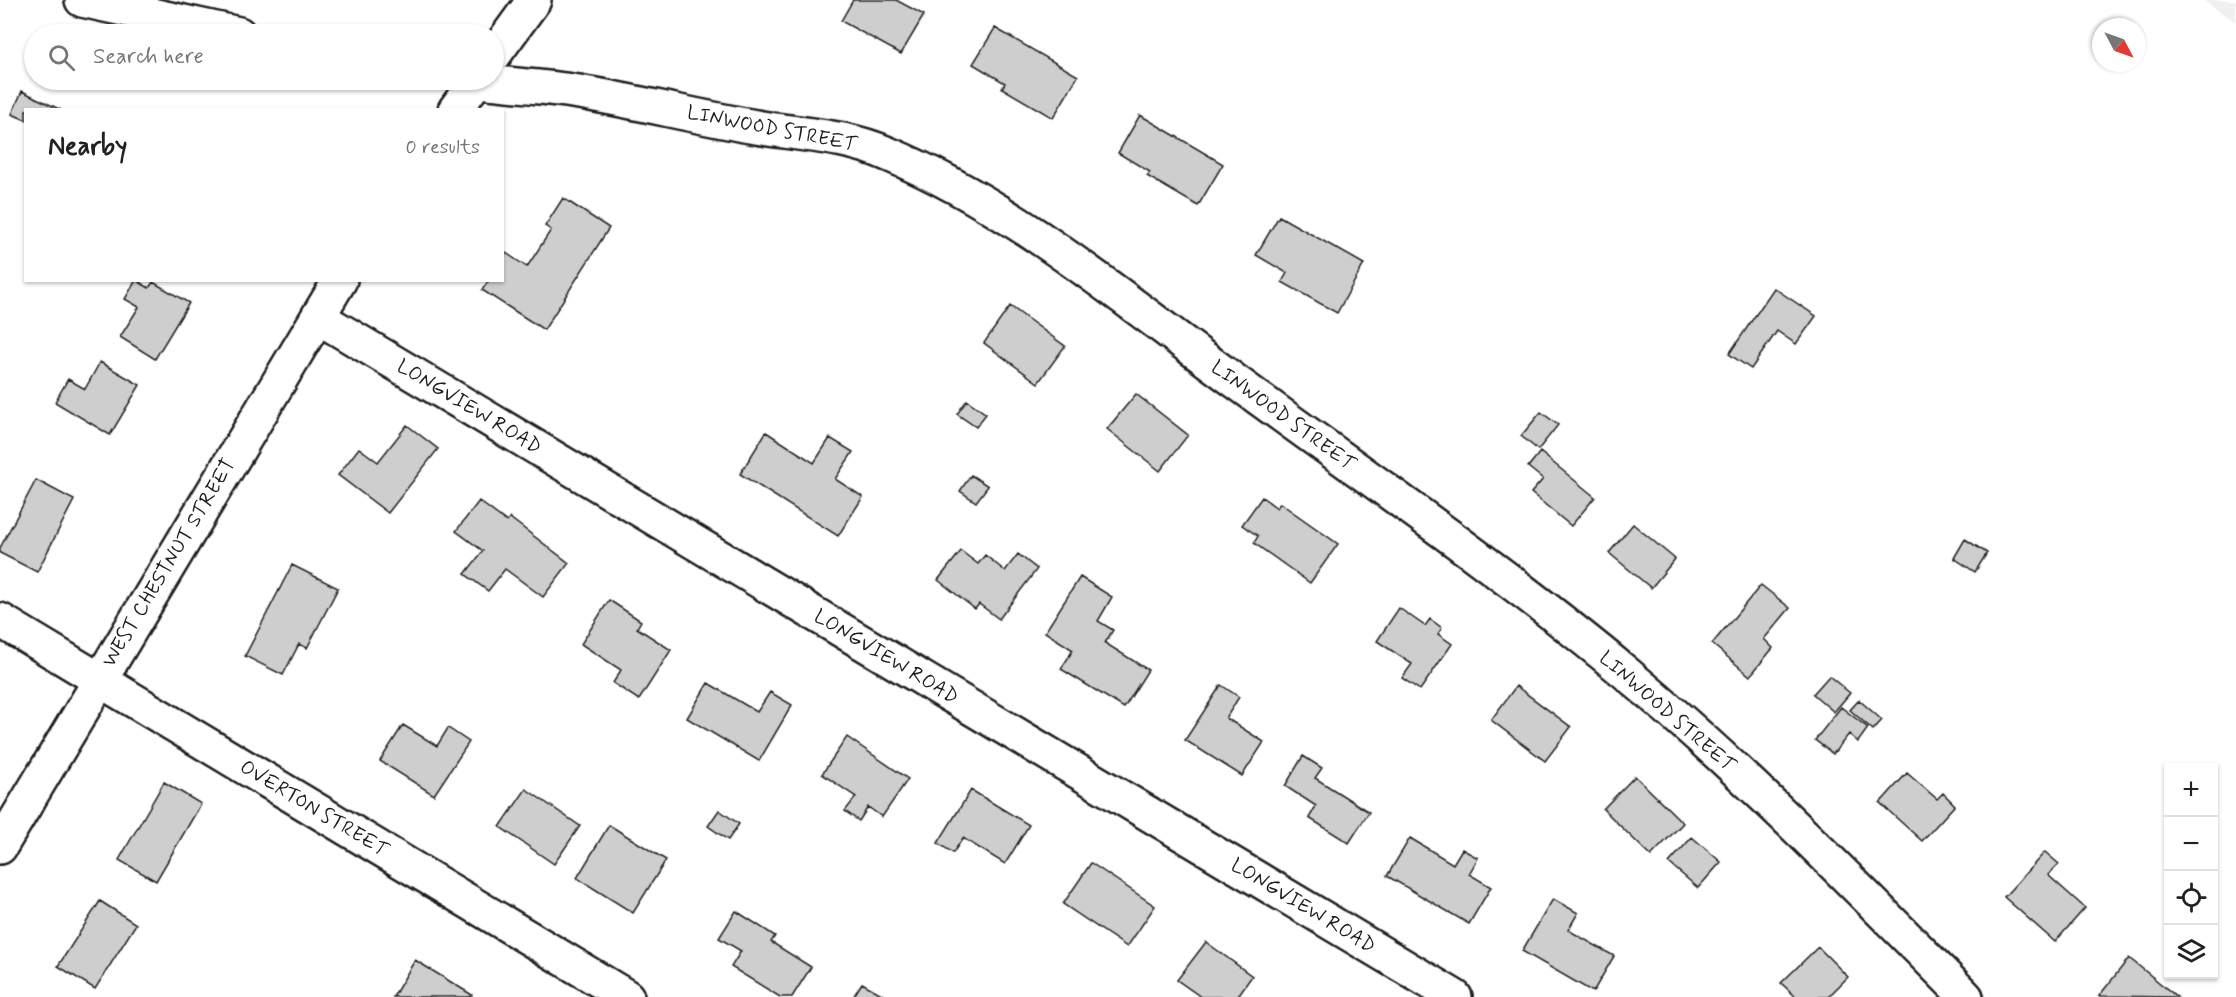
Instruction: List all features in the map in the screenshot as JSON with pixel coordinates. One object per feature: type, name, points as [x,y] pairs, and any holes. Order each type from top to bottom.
[{"type":"street","points":[[82,0],[193,24]]},
{"type":"street","points":[[504,40],[534,0]]},
{"type":"street","name":"LINWOOD STREET","points":[[504,78],[760,128],[815,133],[849,141],[887,153],[995,210],[1076,264],[1406,506],[1625,672],[1694,732],[1800,832],[1966,997]]},
{"type":"street","points":[[456,108],[468,90]]},
{"type":"street","name":"WEST CHESTNUT STREET","points":[[0,847],[339,282]]},
{"type":"street","name":"LONGVIEW ROAD","points":[[318,317],[1455,997]]},
{"type":"street","name":"OVERTON STREET","points":[[0,620],[627,997]]},
{"type":"shaded area","points":[[2202,0],[2236,0],[2236,22]]},
{"type":"building","points":[[853,0],[896,0],[924,15],[901,54],[841,21]]},
{"type":"building","points":[[995,28],[1078,76],[1053,118],[1002,88],[1005,83],[973,64]]},
{"type":"building","points":[[22,91],[57,108],[24,108],[24,119],[12,114]]},
{"type":"building","points":[[1140,115],[1223,164],[1198,206],[1147,176],[1150,172],[1118,153]]},
{"type":"building","points":[[563,198],[609,228],[544,330],[482,290],[488,282],[504,282],[506,253],[527,267],[551,230],[545,226]]},
{"type":"building","points":[[1279,216],[1364,264],[1337,313],[1282,282],[1287,273],[1256,255]]},
{"type":"building","points":[[135,282],[149,288],[153,282],[189,303],[155,359],[120,337],[139,307],[125,299]]},
{"type":"building","points":[[1774,288],[1816,316],[1796,344],[1777,331],[1751,369],[1729,354]]},
{"type":"building","points":[[1010,306],[1065,346],[1038,383],[984,343]]},
{"type":"building","points":[[100,362],[140,385],[110,435],[55,402],[68,379],[85,389]]},
{"type":"building","points":[[1136,394],[1188,435],[1160,471],[1107,429]]},
{"type":"building","points":[[967,400],[986,414],[976,427],[957,414]]},
{"type":"building","points":[[1541,412],[1558,425],[1538,450],[1521,436]]},
{"type":"building","points":[[407,425],[438,449],[388,513],[338,475],[359,448],[378,462]]},
{"type":"building","points":[[766,432],[814,463],[830,438],[853,452],[835,479],[863,497],[838,536],[740,474]]},
{"type":"building","points":[[1540,452],[1595,497],[1571,526],[1531,493],[1543,479],[1528,467]]},
{"type":"building","points":[[971,475],[988,486],[976,502],[960,491]]},
{"type":"building","points":[[36,480],[74,500],[37,572],[0,553],[0,548]]},
{"type":"building","points":[[1262,497],[1277,508],[1280,503],[1338,544],[1310,583],[1254,543],[1258,536],[1242,525]]},
{"type":"building","points":[[479,501],[507,522],[510,518],[569,563],[543,597],[505,569],[488,591],[465,574],[483,551],[456,531]]},
{"type":"building","points":[[1633,524],[1675,559],[1651,588],[1609,553]]},
{"type":"building","points":[[1965,539],[1987,553],[1975,572],[1954,558]]},
{"type":"building","points":[[961,551],[978,564],[985,555],[1005,571],[1018,554],[1037,569],[999,619],[979,604],[975,609],[938,580]]},
{"type":"building","points":[[292,565],[338,588],[307,648],[299,644],[283,675],[245,656]]},
{"type":"building","points":[[1080,577],[1112,597],[1098,621],[1113,630],[1105,643],[1148,670],[1124,708],[1061,669],[1073,650],[1045,632]]},
{"type":"building","points":[[1761,585],[1790,608],[1764,639],[1773,648],[1750,676],[1712,644]]},
{"type":"building","points":[[609,600],[641,621],[637,628],[671,650],[639,700],[613,683],[621,670],[581,644]]},
{"type":"building","points":[[1399,608],[1425,626],[1430,619],[1442,628],[1438,634],[1452,644],[1420,690],[1402,678],[1412,664],[1377,641]]},
{"type":"building","points":[[1829,676],[1850,693],[1834,712],[1813,694]]},
{"type":"building","points":[[708,683],[757,712],[770,692],[792,705],[759,761],[687,718]]},
{"type":"building","points":[[1221,685],[1239,697],[1226,718],[1264,742],[1242,776],[1185,740]]},
{"type":"building","points":[[1516,686],[1571,727],[1545,761],[1491,720]]},
{"type":"building","points":[[1859,700],[1882,720],[1873,730],[1850,710]]},
{"type":"building","points":[[1841,707],[1868,728],[1858,742],[1849,734],[1833,754],[1815,740]]},
{"type":"building","points":[[403,725],[437,746],[448,728],[469,742],[434,795],[380,761]]},
{"type":"building","points":[[847,737],[908,779],[882,817],[868,807],[859,821],[845,811],[856,797],[822,774]]},
{"type":"building","points":[[1303,756],[1322,768],[1315,778],[1369,812],[1349,843],[1309,818],[1316,806],[1285,786]]},
{"type":"building","points":[[1907,773],[1937,799],[1943,793],[1955,805],[1922,841],[1880,803]]},
{"type":"building","points":[[1635,776],[1683,823],[1651,856],[1603,809]]},
{"type":"building","points":[[164,782],[201,804],[156,881],[119,860]]},
{"type":"building","points":[[526,789],[580,826],[554,864],[500,827]]},
{"type":"building","points":[[971,790],[1029,825],[1005,864],[963,838],[953,853],[938,843]]},
{"type":"building","points":[[719,810],[739,824],[728,840],[708,826]]},
{"type":"building","points":[[609,825],[666,860],[633,913],[577,878]]},
{"type":"building","points":[[1692,837],[1721,862],[1698,888],[1669,863]]},
{"type":"building","points":[[1410,838],[1453,864],[1462,849],[1478,858],[1469,874],[1491,887],[1469,924],[1387,876]]},
{"type":"building","points":[[2045,852],[2059,864],[2048,875],[2085,908],[2055,942],[2004,897]]},
{"type":"building","points":[[1091,863],[1155,906],[1127,947],[1063,904]]},
{"type":"building","points":[[1553,899],[1578,913],[1568,930],[1614,956],[1593,992],[1522,951]]},
{"type":"building","points":[[100,901],[136,924],[95,989],[58,966]]},
{"type":"building","points":[[736,911],[775,936],[771,942],[811,967],[792,997],[780,997],[731,967],[741,951],[719,938]]},
{"type":"building","points":[[1206,942],[1252,976],[1237,997],[1201,997],[1177,980]]},
{"type":"building","points":[[1818,947],[1848,977],[1828,997],[1796,997],[1781,983]]},
{"type":"building","points":[[2129,958],[2177,997],[2099,996]]},
{"type":"building","points":[[415,960],[472,995],[470,997],[393,997]]},
{"type":"building","points":[[862,983],[887,997],[853,997]]}]
